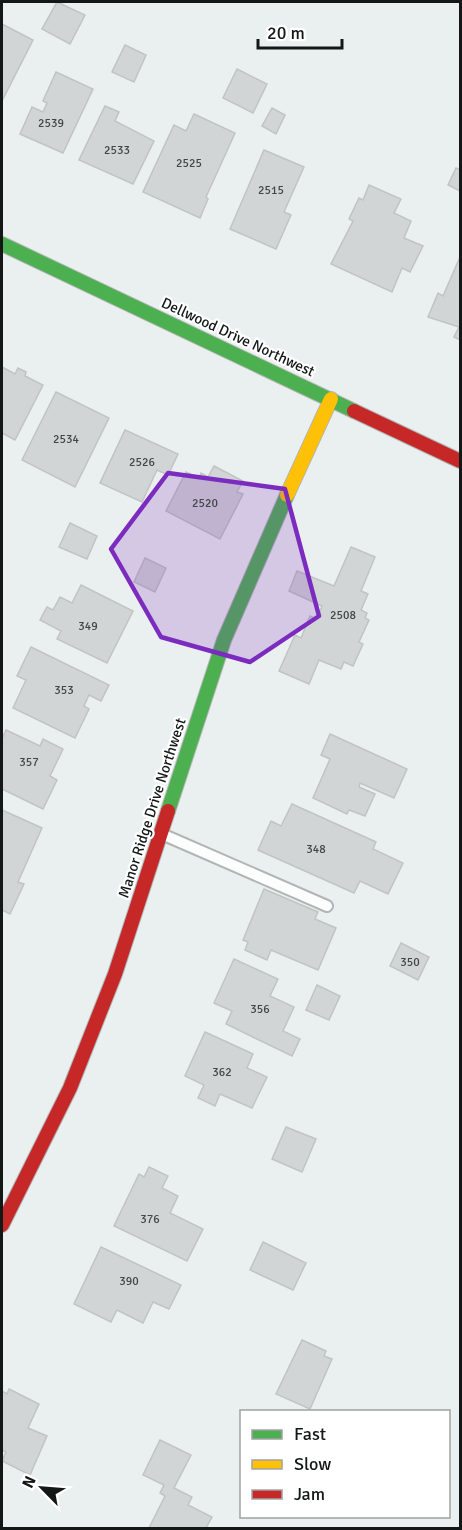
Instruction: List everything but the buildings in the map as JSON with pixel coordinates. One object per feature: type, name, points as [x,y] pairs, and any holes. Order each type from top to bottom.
[{"type":"street","name":"Dellwood Drive Northwest","points":[[2,244],[460,460]]},
{"type":"street","name":"Manor Ridge Drive Northwest","points":[[2,1225],[70,1088],[115,974],[224,640],[261,552],[331,399]]},
{"type":"lane","points":[[160,834],[327,906]]},
{"type":"highlighted area","points":[[168,473],[285,489],[319,616],[250,662],[161,637],[111,549]]},
{"type":"traffic: fast","points":[[2,244],[354,411]]},
{"type":"traffic: fast","points":[[168,811],[224,640],[287,495]]},
{"type":"traffic: slow","points":[[287,495],[331,399]]},
{"type":"traffic: jam","points":[[354,411],[460,461]]},
{"type":"traffic: jam","points":[[2,1225],[70,1088],[115,974],[168,811]]}]
